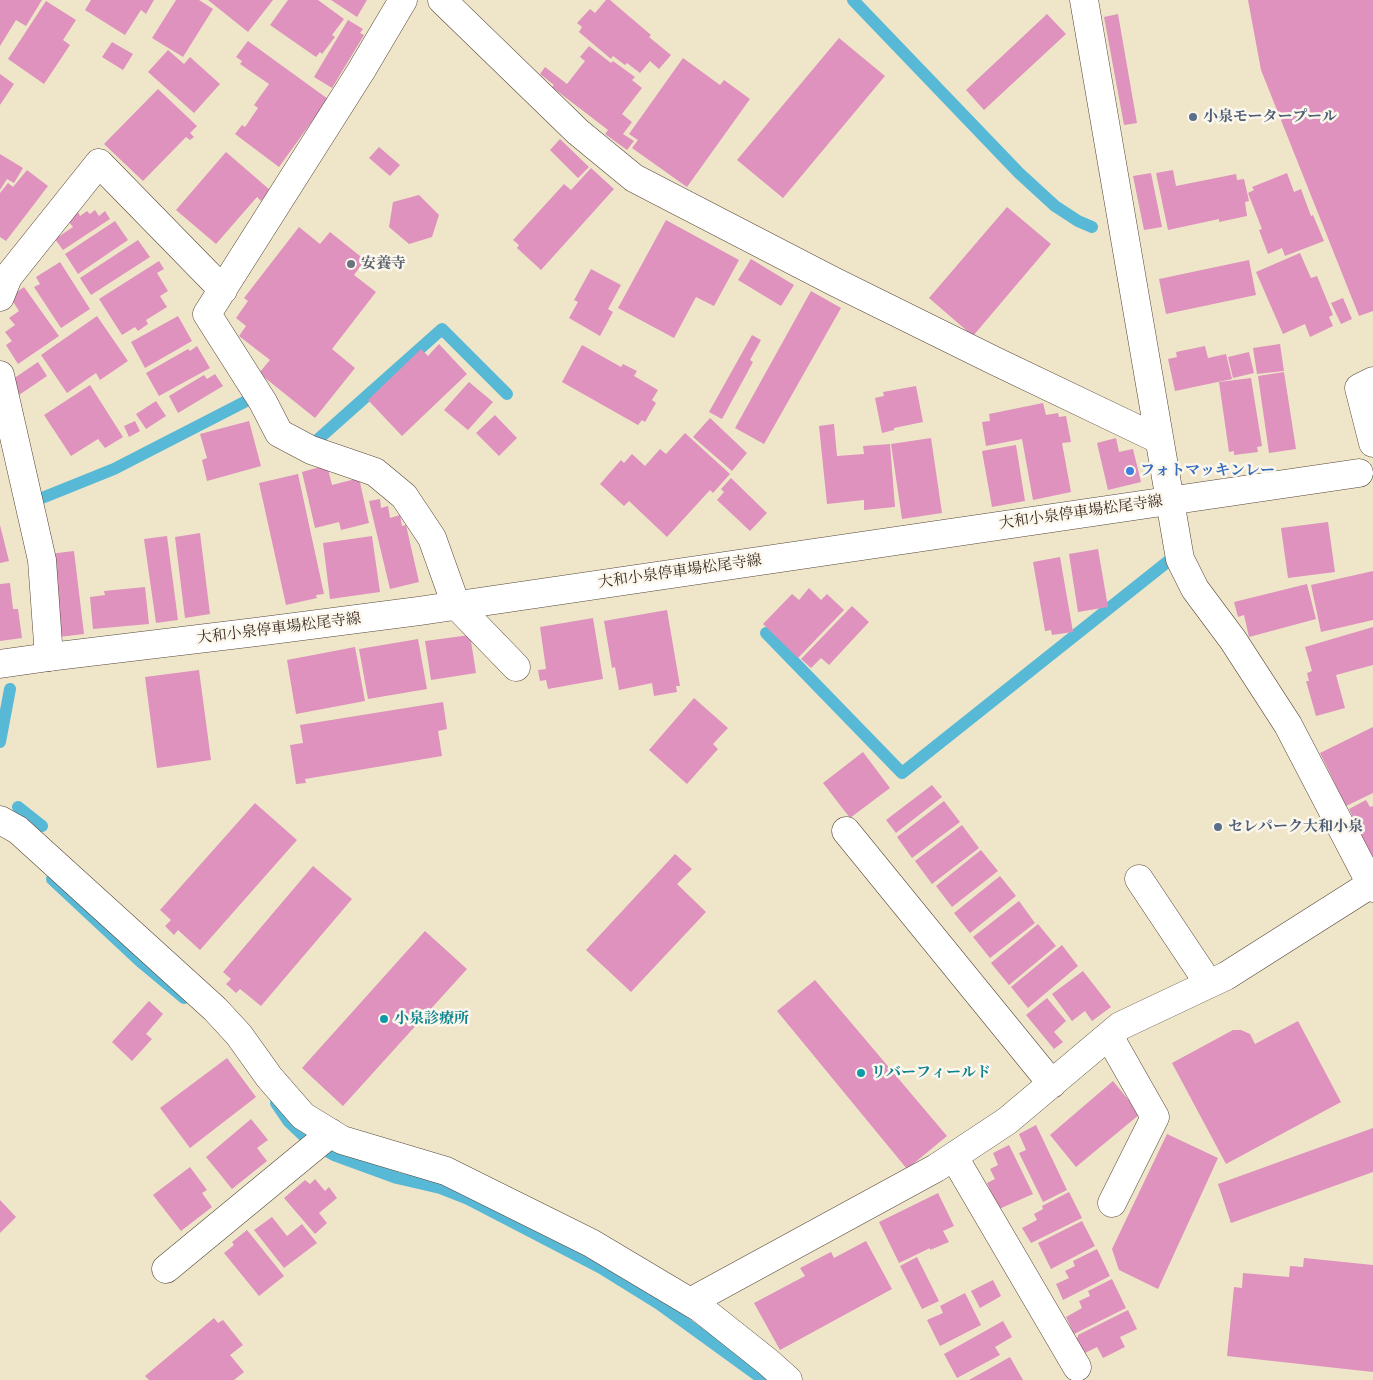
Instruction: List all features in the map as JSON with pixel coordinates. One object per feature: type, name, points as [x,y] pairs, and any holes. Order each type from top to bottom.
[{"type":"street","points":[[403,0],[362,71],[208,314],[259,396],[279,433],[312,450],[375,472],[404,496],[432,538],[456,605],[516,667]]},
{"type":"street","points":[[442,0],[578,132],[634,178],[850,289],[1158,439]]},
{"type":"street","points":[[690,1302],[936,1168],[1007,1121],[1120,1026],[1226,976],[1372,886],[1288,725],[1233,640],[1195,589],[1180,559],[1084,0]]},
{"type":"street","points":[[0,297],[8,277],[98,163],[223,290]]},
{"type":"street","points":[[0,375],[6,438],[29,503],[42,560],[49,657]]},
{"type":"street","points":[[1373,381],[1359,388],[1370,419],[1373,443]]},
{"type":"street","name":"大和小泉停車場松尾寺線","points":[[0,664],[456,605],[1170,499],[1370,472]]},
{"type":"street","points":[[0,820],[18,830],[215,1009],[240,1035],[270,1077],[303,1116],[320,1143]]},
{"type":"street","points":[[846,831],[1052,1084]]},
{"type":"street","points":[[1139,879],[1208,984]]},
{"type":"street","points":[[1109,1036],[1155,1116],[1112,1203]]},
{"type":"street","points":[[166,1269],[320,1143],[342,1140],[446,1171],[591,1243],[690,1302],[768,1362],[788,1380]]},
{"type":"street","points":[[954,1156],[1077,1367]]},
{"type":"building","points":[[0,0],[42,0],[26,26],[16,20],[0,46]]},
{"type":"building","points":[[91,0],[154,0],[146,14],[141,10],[125,35],[85,10]]},
{"type":"building","points":[[176,0],[199,0],[213,9],[183,57],[152,38]]},
{"type":"building","points":[[208,0],[273,0],[248,32]]},
{"type":"building","points":[[288,0],[318,0],[344,19],[332,35],[335,37],[322,54],[320,52],[316,57],[270,25]]},
{"type":"building","points":[[331,0],[367,0],[357,17]]},
{"type":"building","points":[[606,0],[610,0],[671,55],[659,69],[650,61],[640,73],[627,63],[625,65],[613,56],[611,59],[579,32],[582,27],[577,23],[590,9],[595,13]]},
{"type":"building","points":[[1248,0],[1373,0],[1373,311],[1359,316],[1261,70]]},
{"type":"building","points":[[46,1],[76,20],[63,40],[70,45],[44,84],[8,59]]},
{"type":"building","points":[[1047,14],[1066,34],[984,110],[966,90]]},
{"type":"building","points":[[1118,14],[1137,123],[1124,125],[1104,17]]},
{"type":"building","points":[[348,20],[363,29],[360,33],[364,35],[332,88],[314,77]]},
{"type":"building","points":[[839,38],[885,76],[783,198],[737,160]]},
{"type":"building","points":[[248,41],[328,99],[279,167],[235,134],[242,125],[245,127],[258,108],[254,105],[269,84],[240,64],[242,61],[236,57]]},
{"type":"building","points":[[112,42],[133,54],[123,70],[102,57]]},
{"type":"building","points":[[589,46],[611,63],[613,61],[635,77],[632,80],[642,88],[622,114],[632,122],[623,134],[634,141],[627,150],[605,134],[608,130],[552,87],[554,85],[540,74],[545,67],[567,84],[585,61],[580,57]]},
{"type":"building","points":[[168,50],[184,64],[190,57],[220,84],[194,113],[148,72]]},
{"type":"building","points":[[683,58],[720,85],[724,80],[750,99],[687,187],[632,148],[638,140],[629,134]]},
{"type":"building","points":[[0,74],[14,84],[0,105]]},
{"type":"building","points":[[158,89],[197,126],[190,133],[194,137],[190,140],[186,137],[143,181],[104,144]]},
{"type":"building","points":[[560,139],[589,167],[578,178],[550,150]]},
{"type":"building","points":[[379,147],[400,165],[390,176],[369,158]]},
{"type":"building","points":[[226,152],[270,190],[261,201],[257,197],[216,244],[176,210]]},
{"type":"building","points":[[0,154],[23,168],[14,183],[7,179],[0,190]]},
{"type":"building","points":[[591,168],[614,189],[541,270],[517,248],[519,245],[513,240],[564,184],[571,190]]},
{"type":"building","points":[[27,170],[48,186],[6,241],[0,237],[0,193],[8,183],[13,187]]},
{"type":"building","points":[[1173,170],[1176,186],[1236,174],[1237,180],[1244,179],[1249,201],[1245,202],[1247,216],[1219,222],[1219,219],[1168,230],[1156,173]]},
{"type":"building","points":[[1151,173],[1162,227],[1144,230],[1133,176]]},
{"type":"building","points":[[1287,173],[1294,192],[1301,189],[1311,216],[1313,215],[1324,241],[1285,256],[1282,248],[1268,254],[1259,230],[1262,229],[1248,193],[1254,190],[1252,187]]},
{"type":"building","points":[[419,195],[439,215],[432,237],[409,244],[389,227],[393,202]]},
{"type":"building","points":[[1007,207],[1051,244],[973,336],[929,298]]},
{"type":"building","points":[[95,210],[99,216],[105,211],[110,219],[63,250],[55,239],[73,227],[67,220],[78,212],[80,216],[87,211],[90,214]]},
{"type":"building","points":[[666,220],[739,260],[714,306],[696,297],[674,338],[618,308]]},
{"type":"building","points":[[115,221],[128,240],[78,274],[65,254]]},
{"type":"building","points":[[299,227],[320,244],[330,232],[365,260],[354,275],[376,292],[332,349],[355,368],[315,418],[259,373],[270,360],[239,336],[246,326],[236,318],[248,301],[244,298]]},
{"type":"building","points":[[138,240],[150,257],[91,295],[80,278]]},
{"type":"building","points":[[1300,253],[1311,278],[1317,276],[1333,315],[1329,317],[1333,326],[1310,337],[1305,324],[1283,334],[1256,272]]},
{"type":"building","points":[[751,259],[794,285],[781,306],[738,280]]},
{"type":"building","points":[[1249,260],[1256,295],[1166,314],[1159,279]]},
{"type":"building","points":[[159,261],[164,269],[157,273],[168,291],[160,296],[167,307],[146,320],[148,324],[138,331],[135,327],[122,335],[99,299]]},
{"type":"building","points":[[60,262],[90,309],[61,328],[34,287],[40,284],[36,277]]},
{"type":"building","points":[[591,269],[621,285],[608,309],[613,312],[600,336],[569,318],[578,302],[574,300]]},
{"type":"building","points":[[24,287],[59,336],[18,364],[6,345],[12,341],[5,332],[15,325],[9,318],[19,311],[10,297]]},
{"type":"building","points":[[811,291],[841,308],[764,444],[735,428]]},
{"type":"building","points":[[1343,298],[1352,319],[1341,324],[1331,303]]},
{"type":"building","points":[[97,316],[128,361],[100,380],[96,373],[67,393],[41,355]]},
{"type":"building","points":[[178,316],[192,341],[145,368],[131,342]]},
{"type":"building","points":[[752,335],[761,340],[750,360],[753,362],[722,419],[709,412]]},
{"type":"building","points":[[439,344],[467,374],[402,436],[368,400],[421,349],[428,356]]},
{"type":"building","points":[[1280,344],[1284,371],[1257,374],[1253,348]]},
{"type":"building","points":[[582,345],[621,367],[623,364],[637,371],[634,376],[658,390],[652,400],[656,403],[645,422],[642,420],[638,425],[562,382]]},
{"type":"building","points":[[197,346],[210,368],[159,396],[146,373],[188,349],[190,351]]},
{"type":"building","points":[[1205,346],[1208,358],[1226,354],[1232,379],[1175,391],[1168,359],[1177,357],[1176,352]]},
{"type":"building","points":[[1249,352],[1254,373],[1233,378],[1228,357]]},
{"type":"building","points":[[38,362],[47,376],[19,395],[10,381]]},
{"type":"building","points":[[1284,372],[1296,449],[1269,453],[1258,376]]},
{"type":"building","points":[[215,374],[223,386],[178,413],[169,396],[204,375],[207,379]]},
{"type":"building","points":[[1251,378],[1262,446],[1257,447],[1258,452],[1234,455],[1234,451],[1229,452],[1219,382]]},
{"type":"building","points":[[469,382],[493,402],[468,430],[444,410]]},
{"type":"building","points":[[90,385],[123,437],[105,448],[98,439],[71,456],[44,415]]},
{"type":"building","points":[[916,386],[923,422],[894,428],[894,430],[882,433],[875,398],[884,396],[883,392]]},
{"type":"building","points":[[156,401],[166,416],[146,429],[136,414]]},
{"type":"building","points":[[1043,403],[1046,415],[1058,413],[1059,417],[1066,416],[1071,442],[1062,443],[1071,492],[1033,500],[1022,439],[986,446],[982,422],[990,421],[989,414]]},
{"type":"building","points":[[495,415],[517,438],[499,456],[476,433]]},
{"type":"building","points":[[710,418],[747,453],[732,471],[693,437]]},
{"type":"building","points":[[135,421],[140,431],[129,437],[124,426]]},
{"type":"building","points":[[249,421],[261,466],[207,481],[202,460],[207,458],[200,434]]},
{"type":"building","points":[[834,424],[837,456],[864,454],[863,446],[890,444],[895,507],[864,510],[864,500],[827,504],[819,426]]},
{"type":"building","points":[[685,433],[730,474],[713,493],[710,490],[667,537],[629,501],[624,506],[600,484],[621,460],[624,463],[632,454],[645,466],[660,449],[666,454]]},
{"type":"building","points":[[931,438],[942,513],[902,519],[891,444]]},
{"type":"building","points":[[1116,438],[1119,452],[1133,449],[1141,482],[1108,490],[1097,443]]},
{"type":"building","points":[[1016,445],[1025,501],[992,507],[982,451]]},
{"type":"building","points":[[327,465],[332,485],[359,478],[369,523],[341,530],[339,522],[315,528],[302,472]]},
{"type":"building","points":[[298,474],[324,594],[316,595],[317,598],[286,605],[259,483]]},
{"type":"building","points":[[731,478],[767,513],[750,531],[717,500],[724,492],[721,489]]},
{"type":"building","points":[[380,499],[381,508],[388,506],[390,518],[400,515],[402,526],[406,525],[419,582],[390,589],[369,501]]},
{"type":"building","points":[[1328,522],[1335,572],[1288,578],[1281,528]]},
{"type":"building","points":[[0,525],[9,561],[0,563]]},
{"type":"building","points":[[200,533],[210,614],[185,618],[175,537]]},
{"type":"building","points":[[167,536],[178,620],[156,623],[144,539]]},
{"type":"building","points":[[372,536],[380,592],[330,599],[323,543]]},
{"type":"building","points":[[1098,549],[1108,607],[1078,612],[1069,554]]},
{"type":"building","points":[[74,551],[84,634],[59,637],[49,554]]},
{"type":"building","points":[[1060,557],[1073,632],[1052,635],[1051,630],[1045,631],[1033,562]]},
{"type":"building","points":[[1373,571],[1373,620],[1321,632],[1311,585]]},
{"type":"building","points":[[10,583],[13,609],[18,609],[22,638],[0,641],[0,584]]},
{"type":"building","points":[[1307,584],[1316,619],[1249,637],[1244,615],[1238,617],[1234,602]]},
{"type":"building","points":[[145,587],[149,624],[93,629],[90,597],[105,595],[104,591]]},
{"type":"building","points":[[809,588],[821,600],[827,594],[844,610],[798,658],[763,624],[792,594],[799,600]]},
{"type":"building","points":[[852,606],[869,622],[829,665],[821,658],[811,668],[801,659]]},
{"type":"building","points":[[667,610],[680,686],[676,686],[677,692],[654,696],[652,683],[619,690],[615,667],[612,668],[604,621]]},
{"type":"building","points":[[593,618],[603,679],[548,689],[546,680],[540,681],[538,670],[546,669],[540,627]]},
{"type":"building","points":[[1373,627],[1373,665],[1336,675],[1345,708],[1316,716],[1306,681],[1309,681],[1307,673],[1312,671],[1305,647]]},
{"type":"building","points":[[470,635],[476,673],[431,680],[425,641]]},
{"type":"building","points":[[418,639],[427,689],[368,699],[359,649]]},
{"type":"building","points":[[355,647],[365,701],[296,714],[287,660]]},
{"type":"building","points":[[199,670],[211,760],[157,768],[145,677]]},
{"type":"building","points":[[694,698],[728,728],[713,744],[718,749],[687,784],[649,750]]},
{"type":"building","points":[[443,702],[447,729],[438,731],[442,756],[305,779],[306,783],[296,784],[290,745],[303,743],[300,725]]},
{"type":"building","points":[[1373,727],[1373,793],[1346,806],[1320,753]]},
{"type":"building","points":[[863,752],[890,788],[850,818],[823,783]]},
{"type":"building","points":[[932,785],[942,797],[896,833],[886,820]]},
{"type":"building","points":[[1366,800],[1370,807],[1373,806],[1373,860],[1349,809]]},
{"type":"building","points":[[944,801],[960,822],[912,858],[897,837]]},
{"type":"building","points":[[255,803],[297,840],[200,950],[178,930],[174,935],[165,926],[171,920],[160,910]]},
{"type":"building","points":[[962,825],[979,848],[932,884],[915,861]]},
{"type":"building","points":[[981,850],[998,871],[952,907],[936,886]]},
{"type":"building","points":[[675,854],[692,869],[677,884],[706,912],[631,992],[586,950]]},
{"type":"building","points":[[313,866],[352,899],[261,1006],[240,989],[236,993],[226,984],[231,979],[223,972]]},
{"type":"building","points":[[1000,876],[1016,896],[970,933],[954,913]]},
{"type":"building","points":[[1019,901],[1035,923],[990,958],[973,937]]},
{"type":"building","points":[[1038,924],[1056,946],[1009,985],[991,963]]},
{"type":"building","name":"小泉診療所","points":[[425,931],[467,969],[343,1106],[302,1068]]},
{"type":"building","points":[[1062,945],[1078,966],[1028,1008],[1011,987]]},
{"type":"building","points":[[1083,971],[1111,1007],[1092,1021],[1085,1011],[1072,1021],[1052,994]]},
{"type":"building","name":"リバーフィールド","points":[[815,980],[947,1136],[907,1169],[777,1011]]},
{"type":"building","points":[[1047,998],[1066,1021],[1054,1032],[1063,1042],[1054,1049],[1026,1015]]},
{"type":"building","points":[[149,1001],[163,1014],[146,1034],[152,1039],[132,1061],[112,1042]]},
{"type":"building","points":[[1298,1021],[1341,1102],[1226,1164],[1172,1063],[1233,1030],[1241,1030],[1250,1034],[1255,1044]]},
{"type":"building","points":[[227,1058],[256,1097],[190,1148],[160,1108]]},
{"type":"building","points":[[1113,1081],[1140,1114],[1076,1167],[1050,1135]]},
{"type":"building","points":[[251,1119],[268,1140],[257,1148],[267,1161],[232,1189],[206,1157]]},
{"type":"building","points":[[1036,1125],[1067,1190],[1043,1202],[1019,1153],[1026,1150],[1019,1134]]},
{"type":"building","points":[[1373,1128],[1373,1172],[1231,1223],[1218,1184]]},
{"type":"building","points":[[1167,1134],[1218,1158],[1158,1289],[1119,1270],[1112,1249]]},
{"type":"building","points":[[1009,1145],[1033,1194],[999,1209],[987,1183],[995,1179],[990,1169],[998,1165],[993,1153]]},
{"type":"building","points":[[190,1167],[207,1190],[202,1193],[212,1207],[181,1231],[153,1195]]},
{"type":"building","points":[[315,1179],[325,1191],[329,1187],[337,1198],[319,1213],[327,1223],[315,1234],[284,1198],[305,1180],[310,1184]]},
{"type":"building","points":[[1069,1192],[1082,1218],[1031,1243],[1022,1228],[1037,1220],[1034,1214],[1043,1209],[1042,1206]]},
{"type":"building","points":[[938,1193],[954,1226],[943,1231],[949,1242],[930,1250],[930,1248],[899,1263],[879,1222]]},
{"type":"building","points":[[0,1200],[16,1217],[0,1233]]},
{"type":"building","points":[[272,1217],[287,1236],[302,1224],[317,1243],[284,1268],[254,1230]]},
{"type":"building","points":[[1082,1221],[1095,1246],[1051,1269],[1038,1243]]},
{"type":"building","points":[[247,1230],[284,1276],[259,1296],[224,1253],[234,1245],[232,1242]]},
{"type":"building","points":[[866,1241],[892,1289],[780,1350],[754,1303],[805,1276],[800,1268],[831,1252],[834,1258]]},
{"type":"building","points":[[1097,1249],[1110,1276],[1063,1300],[1056,1284],[1069,1278],[1065,1271],[1075,1266],[1073,1261]]},
{"type":"building","points":[[917,1257],[939,1301],[922,1309],[900,1266]]},
{"type":"building","points":[[1304,1258],[1373,1265],[1373,1372],[1227,1356],[1234,1287],[1242,1288],[1243,1273],[1289,1277],[1290,1266],[1303,1267]]},
{"type":"building","points":[[1112,1279],[1126,1308],[1074,1334],[1066,1317],[1082,1308],[1079,1301],[1090,1296],[1088,1291]]},
{"type":"building","points":[[993,1280],[1001,1296],[980,1308],[971,1291]]},
{"type":"building","points":[[965,1293],[981,1325],[940,1346],[927,1320],[943,1313],[940,1306]]},
{"type":"building","points":[[1128,1310],[1137,1329],[1120,1337],[1125,1347],[1103,1358],[1097,1347],[1085,1353],[1082,1348],[1076,1351],[1071,1341],[1078,1337],[1078,1335]]},
{"type":"building","points":[[214,1318],[218,1323],[223,1320],[243,1345],[230,1355],[244,1372],[234,1380],[149,1380],[145,1376]]},
{"type":"building","points":[[1003,1321],[1012,1337],[995,1347],[1000,1355],[957,1378],[944,1354]]},
{"type":"building","points":[[1010,1357],[1023,1380],[969,1380]]},
{"type":"waterway","points":[[853,0],[1019,173],[1055,206],[1078,221],[1092,227]]},
{"type":"waterway","points":[[305,440],[315,442],[442,329],[507,394]]},
{"type":"waterway","points":[[27,504],[114,469],[260,394]]},
{"type":"waterway","points":[[766,633],[902,773],[1171,559]]},
{"type":"waterway","points":[[0,742],[10,689]]},
{"type":"waterway","points":[[18,807],[42,826]]},
{"type":"waterway","points":[[52,879],[142,963],[184,998]]},
{"type":"waterway","points":[[276,1103],[289,1122],[310,1142],[334,1155],[397,1178],[440,1188],[468,1199],[601,1268],[659,1304],[764,1380]]},
{"type":"place","name":"小泉モータープール","points":[[1193,117]]},
{"type":"place","name":"安養寺","points":[[351,264]]},
{"type":"place","name":"フォトマッキンレー","points":[[1130,471]]},
{"type":"place","name":"セレパーク大和小泉","points":[[1218,827]]},
{"type":"place","name":"小泉診療所","points":[[384,1019]]},
{"type":"place","name":"リバーフィールド","points":[[861,1073]]}]
